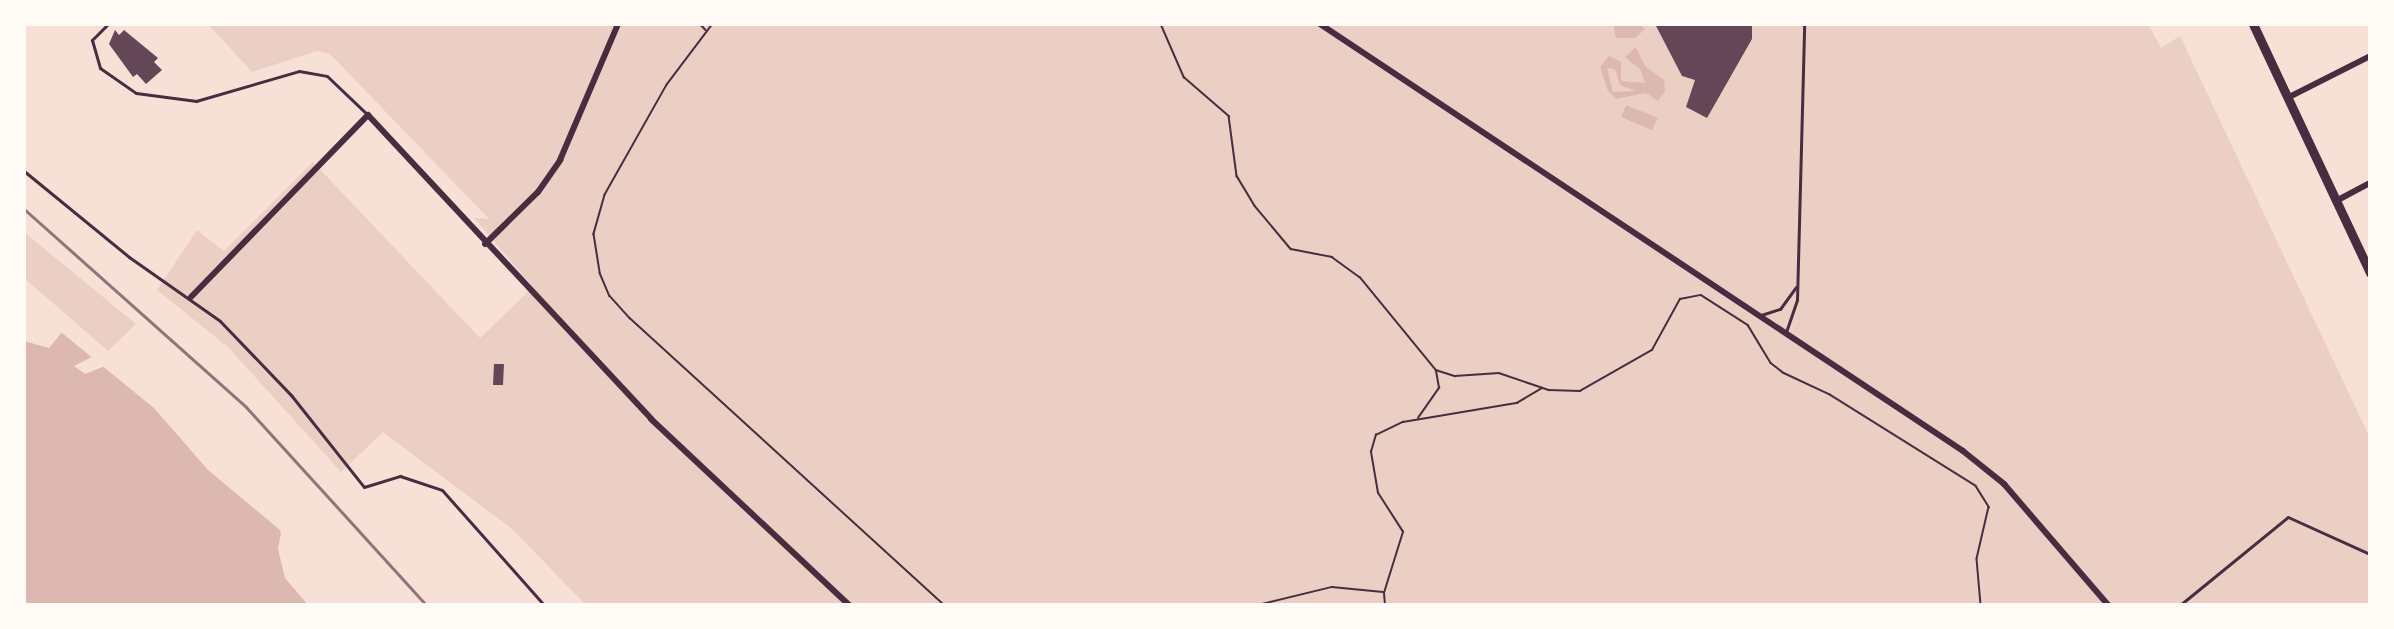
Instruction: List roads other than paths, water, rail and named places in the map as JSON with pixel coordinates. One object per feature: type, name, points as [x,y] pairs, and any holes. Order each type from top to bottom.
[{"type":"main road","points":[[2253,24],[2370,273]]},
{"type":"street","points":[[485,244],[538,192],[560,160],[618,24]]},
{"type":"street","points":[[1320,24],[1785,333],[1995,476],[2108,605]]},
{"type":"street","points":[[2287,98],[2370,56]]},
{"type":"street","points":[[191,297],[368,115],[485,244],[689,458],[849,605]]},
{"type":"street","points":[[2336,201],[2370,183]]},
{"type":"lane","points":[[108,24],[92,40],[100,68],[136,93],[196,101],[299,70],[327,76],[368,115]]},
{"type":"lane","points":[[1785,333],[1794,317],[1797,286],[1804,24]]},
{"type":"lane","points":[[24,171],[129,257],[191,297],[291,395],[364,487],[400,476],[442,490],[544,605]]},
{"type":"lane","points":[[1758,315],[1780,309],[1797,286]]},
{"type":"lane","points":[[2180,605],[2288,517],[2370,554]]},
{"type":"railway","points":[[24,209],[246,407],[426,605]]}]
